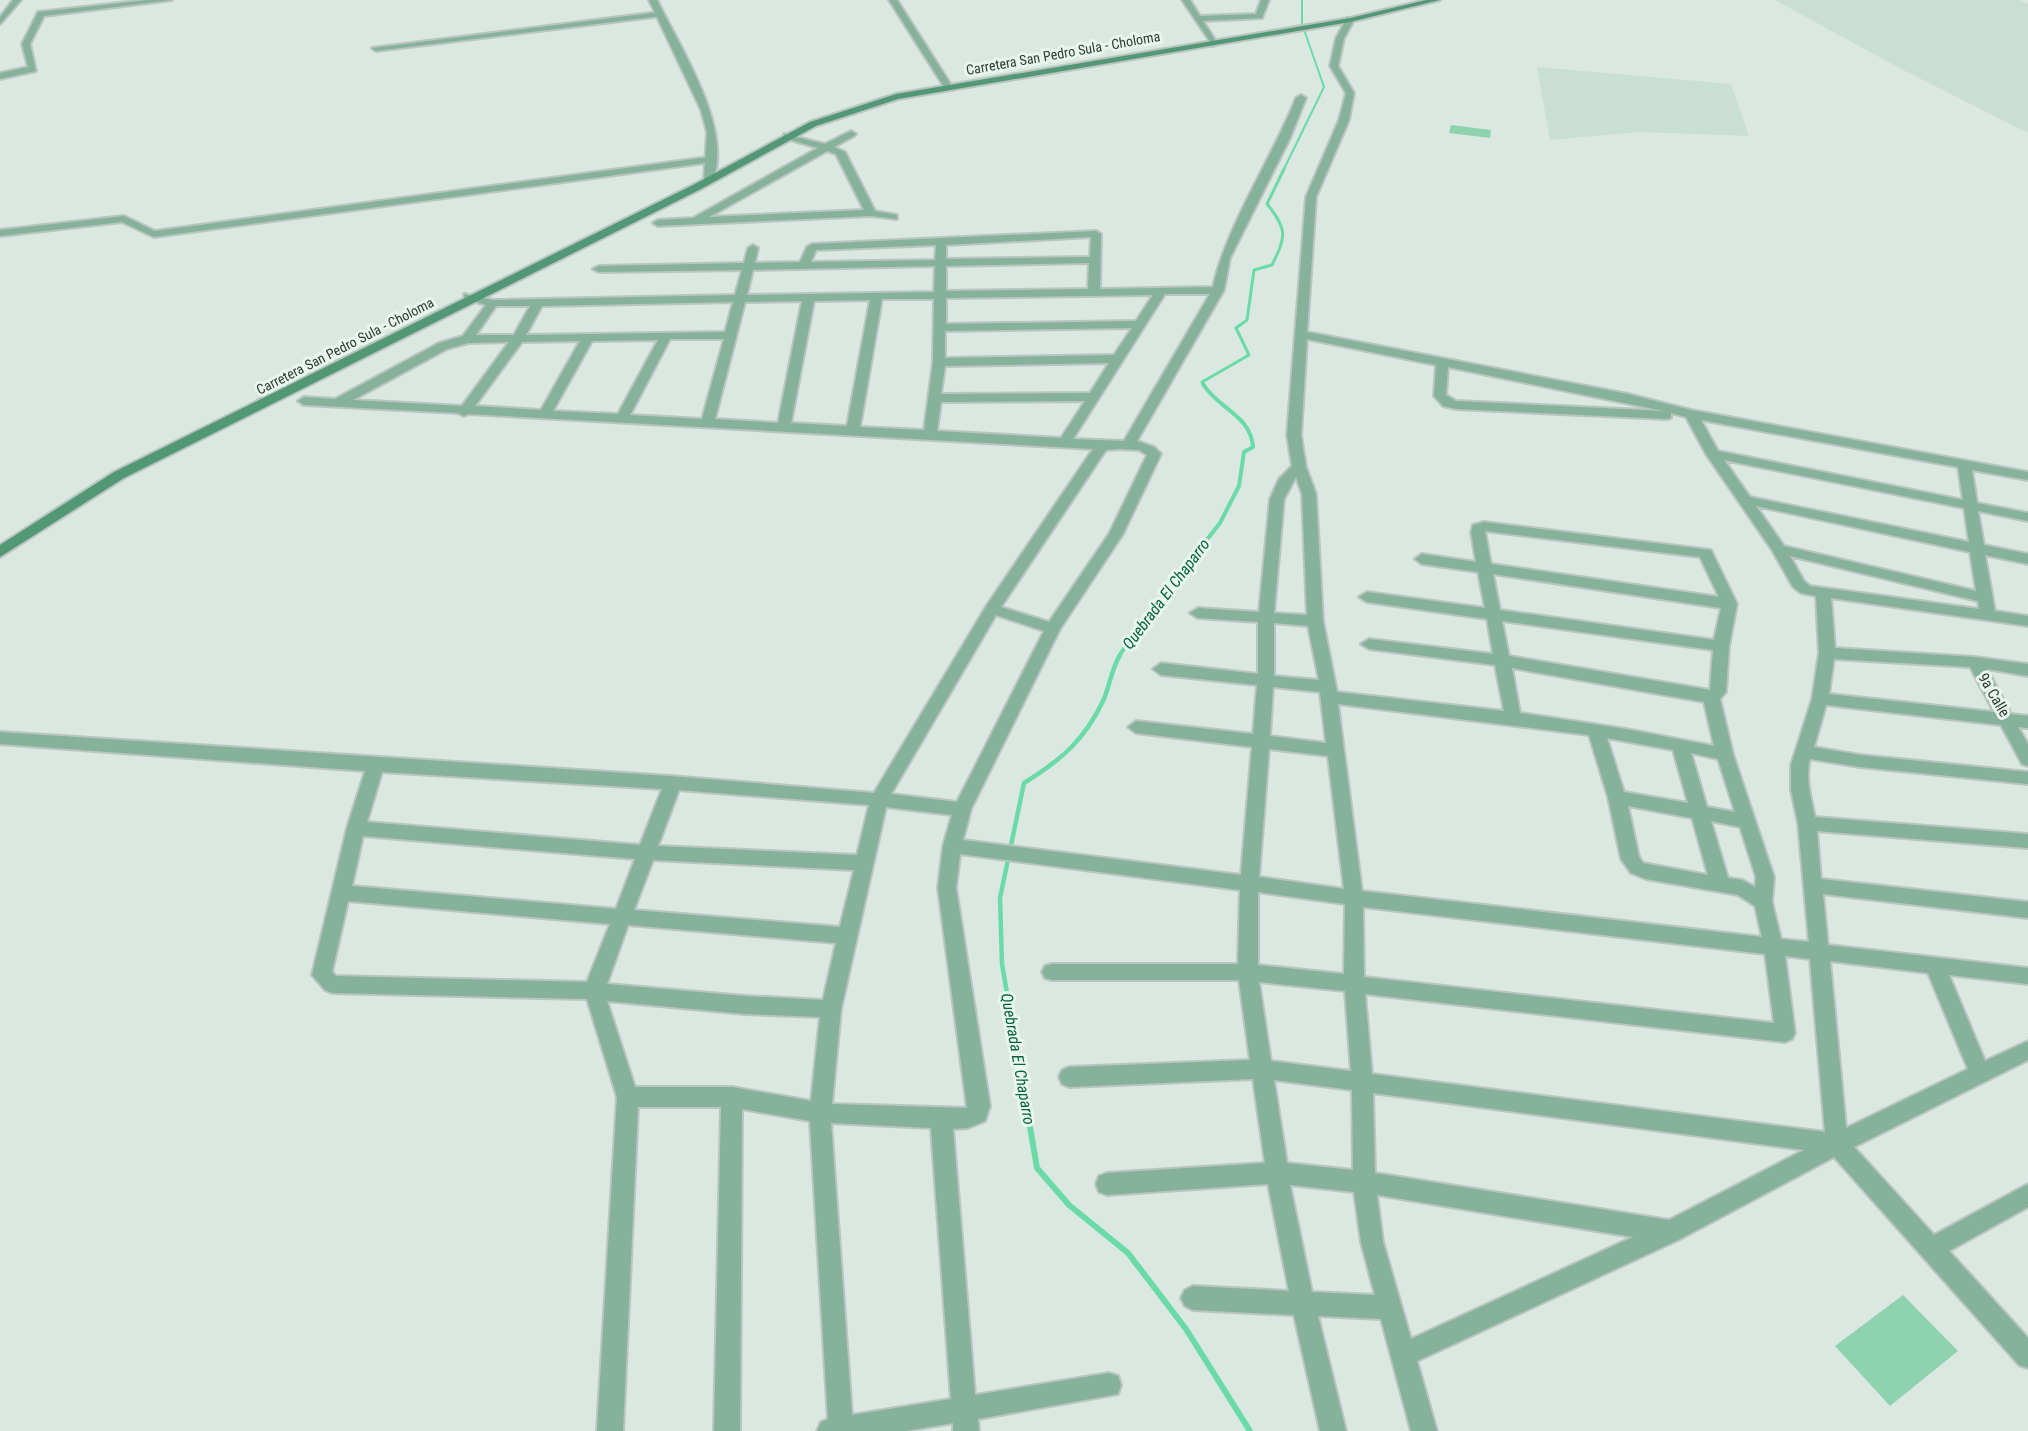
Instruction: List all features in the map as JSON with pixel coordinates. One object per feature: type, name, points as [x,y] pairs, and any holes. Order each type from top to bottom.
[{"type":"main road","name":"Carretera San Pedro Sula - Choloma","points":[[0,544],[80,491],[111,474],[697,187],[787,136],[856,109],[896,97],[1350,20],[1417,7],[1436,0]]},
{"type":"main road","name":"Carretera San Pedro Sula - Choloma","points":[[0,552],[116,477],[471,297]]},
{"type":"street","points":[[0,22],[17,0]]},
{"type":"street","points":[[0,76],[33,69],[26,44],[41,14],[167,0]]},
{"type":"street","points":[[653,0],[706,110],[712,132],[709,160],[710,179]]},
{"type":"street","points":[[893,0],[949,88]]},
{"type":"street","points":[[1186,0],[1213,43]]},
{"type":"street","points":[[1198,19],[1259,16],[1265,0]]},
{"type":"street","points":[[376,48],[659,14]]},
{"type":"street","points":[[1350,20],[1340,38],[1334,66],[1350,93],[1346,111],[1311,197],[1294,435],[1299,467],[1309,494],[1315,621],[1328,692],[1354,898],[1354,984],[1362,1084],[1364,1182],[1372,1242],[1424,1431]]},
{"type":"street","points":[[1128,445],[1218,290],[1225,258],[1285,138],[1301,98]]},
{"type":"street","points":[[694,222],[851,134]]},
{"type":"street","points":[[787,136],[831,147],[840,152],[871,213]]},
{"type":"street","points":[[0,233],[124,219],[154,234],[709,160]]},
{"type":"street","points":[[658,224],[871,213],[892,217]]},
{"type":"street","points":[[804,266],[812,247],[1096,234],[1095,291]]},
{"type":"street","points":[[930,436],[939,362],[941,242]]},
{"type":"street","points":[[708,422],[753,248]]},
{"type":"street","points":[[599,269],[1096,260]]},
{"type":"street","points":[[471,297],[493,303],[1218,290]]},
{"type":"street","points":[[1065,442],[1096,397],[1161,291]]},
{"type":"street","points":[[853,431],[877,295]]},
{"type":"street","points":[[784,426],[809,296]]},
{"type":"street","points":[[464,412],[517,339],[537,302]]},
{"type":"street","points":[[468,339],[493,303]]},
{"type":"street","points":[[939,327],[1141,324]]},
{"type":"street","points":[[339,402],[443,346],[468,339],[730,335]]},
{"type":"street","points":[[1302,335],[1690,414],[2028,476]]},
{"type":"street","points":[[622,418],[666,336]]},
{"type":"street","points":[[545,414],[588,337]]},
{"type":"street","points":[[939,362],[1118,359]]},
{"type":"street","points":[[1442,363],[1440,396],[1447,403],[1456,405],[1679,415],[1676,410]]},
{"type":"street","points":[[934,398],[1096,397]]},
{"type":"street","points":[[304,401],[464,412],[708,422],[1065,442],[1101,447],[1128,445],[1148,448],[1154,454],[1138,492],[1116,534],[1053,628],[962,809],[952,846],[947,888],[979,1106],[977,1114],[968,1118],[941,1119],[820,1113],[732,1097],[628,1097]]},
{"type":"street","points":[[1690,414],[1713,454],[1779,549],[1798,584],[1806,590],[2028,621]]},
{"type":"street","points":[[1101,447],[992,609],[879,799],[831,1009],[820,1113],[837,1430],[966,1420],[1110,1385]]},
{"type":"street","points":[[1713,454],[2028,517]]},
{"type":"street","points":[[1964,464],[1968,505],[1988,615]]},
{"type":"street","points":[[1299,467],[1286,478],[1277,499],[1266,617],[1266,679],[1249,885],[1248,972],[1277,1173],[1303,1304],[1333,1431]]},
{"type":"street","points":[[1746,500],[2028,559]]},
{"type":"street","points":[[1369,644],[1504,660],[1711,697],[1718,692],[1721,646],[1729,604],[1706,553],[1484,526],[1478,528],[1504,660],[1514,718]]},
{"type":"street","points":[[1779,549],[1985,597]]},
{"type":"street","points":[[1422,559],[1729,604]]},
{"type":"street","points":[[1823,593],[1827,653],[1820,699],[1800,765],[1800,790],[1807,823],[1837,1144],[2028,1356]]},
{"type":"street","points":[[1367,597],[1493,612],[1721,646]]},
{"type":"street","points":[[992,609],[1053,628]]},
{"type":"street","points":[[1198,613],[1315,621]]},
{"type":"street","points":[[1827,653],[1975,662],[2028,670]]},
{"type":"street","name":"9a Calle","points":[[1975,662],[2008,719],[2028,760]]},
{"type":"street","points":[[1161,669],[1266,679],[1328,692],[1596,730],[1725,754]]},
{"type":"street","points":[[1052,972],[1248,972],[1785,1033],[1774,949],[1763,902],[1765,877],[1725,754],[1711,697]]},
{"type":"street","points":[[1820,699],[2028,722]]},
{"type":"street","points":[[1136,727],[1334,750]]},
{"type":"street","points":[[1596,730],[1617,797],[1630,860],[1646,872],[1742,888],[1763,902]]},
{"type":"street","points":[[0,738],[375,765],[673,783],[879,799],[962,809]]},
{"type":"street","points":[[1680,744],[1719,883]]},
{"type":"street","points":[[1804,752],[1860,761],[2028,778]]},
{"type":"street","points":[[375,765],[356,828],[322,975],[332,984],[594,991],[745,1005],[831,1009]]},
{"type":"street","points":[[610,1431],[628,1097],[594,991],[673,783]]},
{"type":"street","points":[[1617,797],[1747,821]]},
{"type":"street","points":[[1807,823],[2028,841]]},
{"type":"street","points":[[356,828],[648,853],[865,863]]},
{"type":"street","points":[[952,846],[1040,855],[1249,885],[1774,949],[2028,976]]},
{"type":"street","points":[[1812,885],[2028,910]]},
{"type":"street","points":[[340,893],[848,936]]},
{"type":"street","points":[[1935,966],[1981,1075]]},
{"type":"street","points":[[1403,1355],[1670,1233],[1837,1144],[2028,1050]]},
{"type":"street","points":[[1068,1077],[1262,1069],[1362,1084],[1837,1144]]},
{"type":"street","points":[[727,1431],[732,1097]]},
{"type":"street","points":[[941,1119],[966,1420]]},
{"type":"street","points":[[1107,1184],[1277,1173],[1364,1182],[1670,1233]]},
{"type":"street","points":[[1931,1249],[2028,1195]]},
{"type":"street","points":[[1193,1298],[1390,1308]]},
{"type":"shaded area","points":[[1775,0],[2020,0],[2028,4],[2028,133],[1901,69]]},
{"type":"shaded area","points":[[1537,67],[1731,84],[1749,136],[1639,132],[1550,140]]},
{"type":"green space","points":[[1451,125],[1491,130],[1490,138],[1449,133]]},
{"type":"green space","points":[[1903,1295],[1958,1351],[1890,1406],[1835,1346]]},
{"type":"waterway","name":"Quebrada El Chaparro","points":[[1283,171],[1324,87],[1302,24],[1302,0]]},
{"type":"waterway","name":"Quebrada El Chaparro","points":[[1204,385],[1202,382],[1249,355],[1236,328],[1247,320],[1254,270],[1272,265],[1280,247],[1282,227],[1267,204],[1284,169]]},
{"type":"waterway","name":"Quebrada El Chaparro","points":[[1119,656],[1139,626],[1220,523],[1239,486],[1244,452],[1253,447],[1246,427],[1209,393],[1203,384]]},
{"type":"waterway","name":"Quebrada El Chaparro","points":[[1008,999],[1002,964],[1000,898],[1024,783],[1061,757],[1080,738],[1104,699],[1120,655]]},
{"type":"waterway","name":"Quebrada El Chaparro","points":[[1008,997],[1037,1168],[1069,1205],[1128,1253],[1186,1329],[1250,1431]]}]
